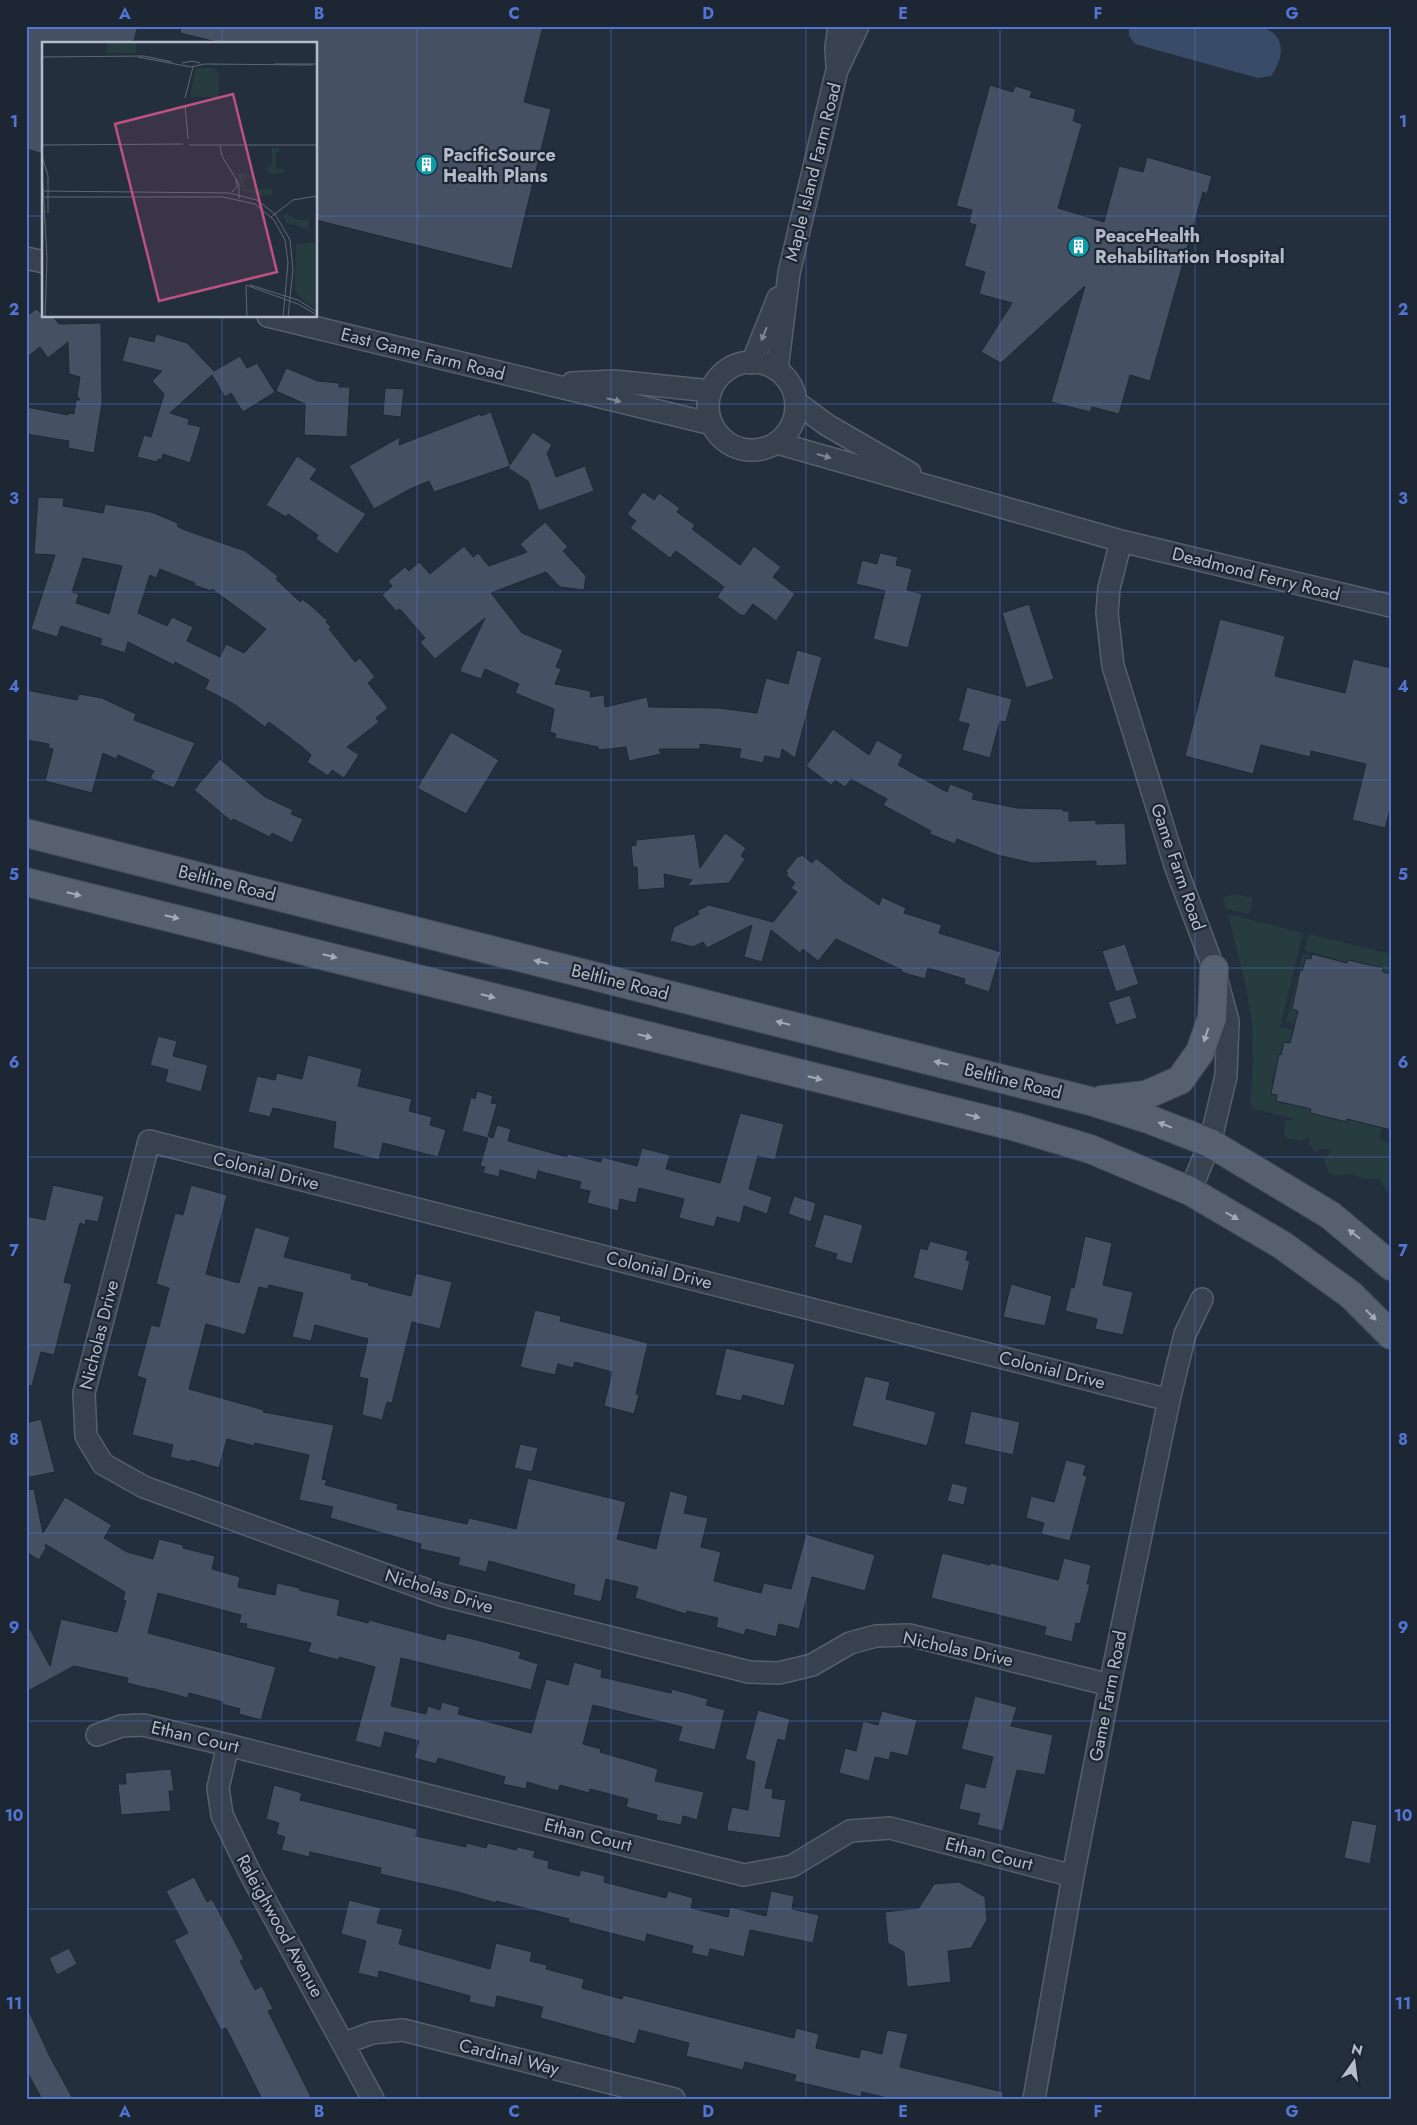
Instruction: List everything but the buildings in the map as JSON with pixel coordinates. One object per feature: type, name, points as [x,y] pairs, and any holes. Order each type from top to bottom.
[{"type":"main road","name":"Beltline Road","points":[[26,833],[1090,1101],[1151,1120],[1210,1143],[1330,1215],[1391,1266]]},
{"type":"main road","points":[[26,882],[1016,1127],[1090,1149],[1190,1191],[1282,1245],[1351,1295],[1391,1335]]},
{"type":"main road","points":[[1090,1101],[1146,1095],[1180,1080],[1200,1052],[1212,1018],[1214,969]]},
{"type":"street","name":"Maple Island Farm Road","points":[[838,70],[836,47],[839,26]]},
{"type":"street","name":"Maple Island Farm Road","points":[[778,370],[789,273],[838,70],[858,26]]},
{"type":"street","points":[[26,258],[42,262]]},
{"type":"street","name":"Maple Island Farm Road","points":[[752,362],[789,273]]},
{"type":"street","name":"East Game Farm Road","points":[[276,318],[712,424]]},
{"type":"street","points":[[752,362],[778,370],[793,390],[796,402],[795,417],[789,432],[777,443],[766,448],[740,449],[724,439],[712,424],[708,402],[711,391],[727,370],[739,365],[752,362]]},
{"type":"street","name":"East Game Farm Road","points":[[549,384],[614,381],[711,391]]},
{"type":"street","points":[[796,402],[827,425],[941,491]]},
{"type":"street","points":[[777,443],[941,491]]},
{"type":"street","name":"Deadmond Ferry Road","points":[[941,491],[1121,541],[1391,606]]},
{"type":"street","name":"Game Farm Road","points":[[1121,541],[1109,588],[1107,613],[1114,666],[1176,868],[1214,969],[1228,1021],[1226,1076],[1210,1143],[1190,1191]]},
{"type":"street","name":"Colonial Drive","points":[[149,1141],[1169,1400]]},
{"type":"street","name":"Nicholas Drive","points":[[149,1141],[84,1393],[86,1436],[103,1464],[144,1487],[441,1595],[749,1672],[779,1673],[812,1665],[850,1643],[876,1636],[910,1635],[1110,1685]]},
{"type":"street","name":"Game Farm Road","points":[[1034,2099],[1073,1876],[1169,1400],[1185,1334],[1202,1298]]},
{"type":"street","name":"Ethan Court","points":[[97,1735],[121,1726],[143,1725],[228,1744],[744,1874],[792,1866],[850,1831],[890,1828],[1073,1876]]},
{"type":"street","name":"Raleighwood Avenue","points":[[228,1744],[218,1788],[222,1815],[250,1873],[373,2099]]},
{"type":"street","name":"Cardinal Way","points":[[344,2043],[372,2034],[403,2030],[674,2099]]},
{"type":"green space","points":[[1235,894],[1253,898],[1249,914],[1226,909],[1223,898]]},
{"type":"green space","points":[[1228,914],[1303,933],[1280,1027],[1298,1031],[1290,1043],[1284,1042],[1281,1055],[1279,1055],[1272,1081],[1277,1101],[1311,1109],[1310,1113],[1346,1122],[1347,1119],[1383,1124],[1379,1139],[1391,1143],[1391,1192],[1387,1191],[1377,1179],[1362,1178],[1352,1174],[1331,1174],[1324,1160],[1331,1150],[1319,1149],[1315,1153],[1309,1143],[1310,1137],[1299,1141],[1287,1138],[1284,1133],[1285,1121],[1294,1119],[1254,1109],[1250,1103],[1253,1065],[1252,1022],[1246,987]]},
{"type":"green space","points":[[1308,934],[1391,954],[1391,974],[1383,972],[1383,968],[1348,960],[1347,963],[1305,950]]},
{"type":"green space","points":[[1303,954],[1312,956],[1311,959],[1306,958],[1302,971],[1300,971],[1292,1009],[1298,1011],[1297,1025],[1286,1022]]},
{"type":"water","points":[[1129,26],[1253,26],[1266,29],[1274,34],[1280,45],[1280,58],[1271,76],[1258,78],[1135,44],[1129,36]]},
{"type":"place","name":"PacificSource Health Plans","points":[[427,165]]},
{"type":"place","name":"PeaceHealth Rehabilitation Hospital","points":[[1079,246]]}]
